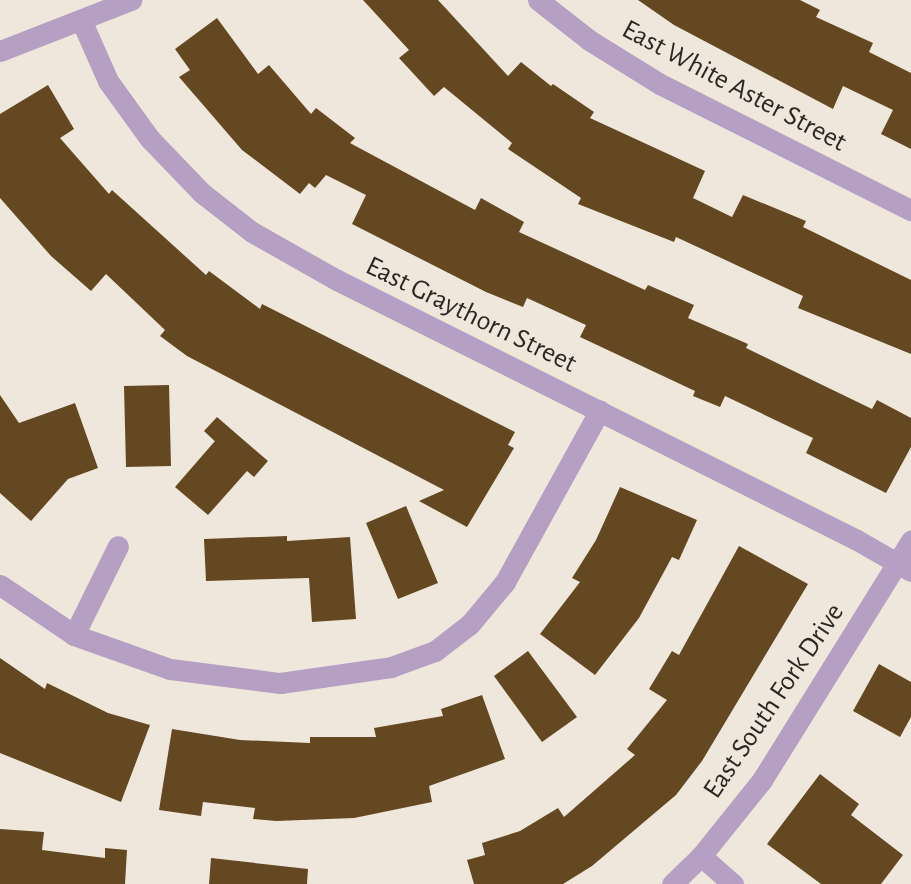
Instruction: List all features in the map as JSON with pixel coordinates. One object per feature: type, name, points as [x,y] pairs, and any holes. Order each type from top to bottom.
[{"type":"street","points":[[0,51],[82,22],[131,0]]},
{"type":"street","name":"East White Aster Street","points":[[538,0],[589,40],[660,84],[911,210]]},
{"type":"street","name":"East Graythorn Street","points":[[82,22],[108,80],[150,138],[202,193],[252,232],[337,280],[600,410],[904,566]]},
{"type":"street","points":[[0,585],[74,635],[170,669],[280,683],[391,667],[435,651],[470,624],[505,582],[600,410]]},
{"type":"street","name":"East South Fork Drive","points":[[672,884],[701,856],[762,780],[904,566],[911,541]]},
{"type":"street","points":[[74,635],[118,546]]},
{"type":"street","points":[[701,856],[733,884]]},
{"type":"building","points":[[363,0],[438,0],[508,76],[521,62],[551,86],[553,84],[594,112],[590,118],[705,171],[693,198],[732,217],[743,195],[806,221],[803,227],[911,280],[911,354],[798,308],[803,296],[676,237],[674,242],[578,204],[581,198],[508,149],[512,143],[444,87],[434,96],[399,58],[409,50]]},
{"type":"building","points":[[638,0],[800,0],[820,10],[816,17],[873,43],[869,52],[911,73],[911,149],[881,134],[893,110],[843,86],[833,109],[674,25]]},
{"type":"building","points":[[217,18],[258,74],[269,65],[311,114],[316,108],[355,138],[350,143],[475,210],[481,198],[524,222],[519,232],[645,290],[648,285],[694,305],[688,318],[748,344],[746,348],[872,409],[877,400],[911,418],[911,447],[886,493],[806,453],[813,438],[725,396],[720,407],[693,396],[695,391],[580,337],[586,325],[527,298],[523,307],[486,292],[352,224],[366,195],[326,175],[315,188],[309,183],[300,194],[242,150],[179,77],[190,70],[175,49]]},
{"type":"building","points":[[48,85],[74,129],[60,138],[109,194],[112,190],[206,275],[209,271],[260,309],[262,304],[515,432],[508,445],[514,448],[467,527],[419,501],[444,490],[187,356],[160,336],[165,330],[106,274],[91,291],[51,256],[0,198],[0,114]]},
{"type":"building","points":[[169,385],[171,466],[126,467],[124,386]]},
{"type":"building","points":[[0,395],[19,423],[75,403],[98,468],[68,479],[31,521],[0,493]]},
{"type":"building","points":[[217,417],[268,461],[254,477],[247,471],[208,515],[175,487],[215,441],[204,431]]},
{"type":"building","points":[[620,487],[697,520],[679,560],[672,557],[639,618],[595,675],[540,634],[580,582],[572,578],[596,540]]},
{"type":"building","points":[[406,506],[438,583],[398,599],[366,523]]},
{"type":"building","points":[[287,536],[287,541],[350,537],[356,619],[312,622],[309,578],[206,581],[204,539]]},
{"type":"building","points":[[739,546],[808,584],[702,761],[676,795],[592,866],[563,884],[474,884],[467,860],[485,855],[482,843],[520,831],[558,808],[564,817],[635,755],[627,749],[667,700],[649,689],[672,651],[679,655]]},
{"type":"building","points":[[528,651],[577,717],[542,742],[494,676]]},
{"type":"building","points":[[0,658],[45,689],[47,683],[108,713],[150,725],[121,802],[0,753]]},
{"type":"building","points":[[879,664],[911,682],[911,717],[900,737],[853,711]]},
{"type":"building","points":[[482,695],[505,759],[429,786],[432,802],[354,818],[276,821],[253,819],[255,808],[203,802],[201,816],[159,810],[172,729],[240,740],[310,743],[310,737],[376,737],[374,728],[443,716],[441,709]]},
{"type":"building","points":[[820,774],[859,804],[851,815],[903,855],[881,884],[821,884],[767,844]]},
{"type":"building","points":[[0,829],[44,832],[42,850],[105,858],[105,848],[127,850],[125,884],[0,884]]},
{"type":"building","points":[[211,858],[308,869],[307,884],[209,884]]}]
